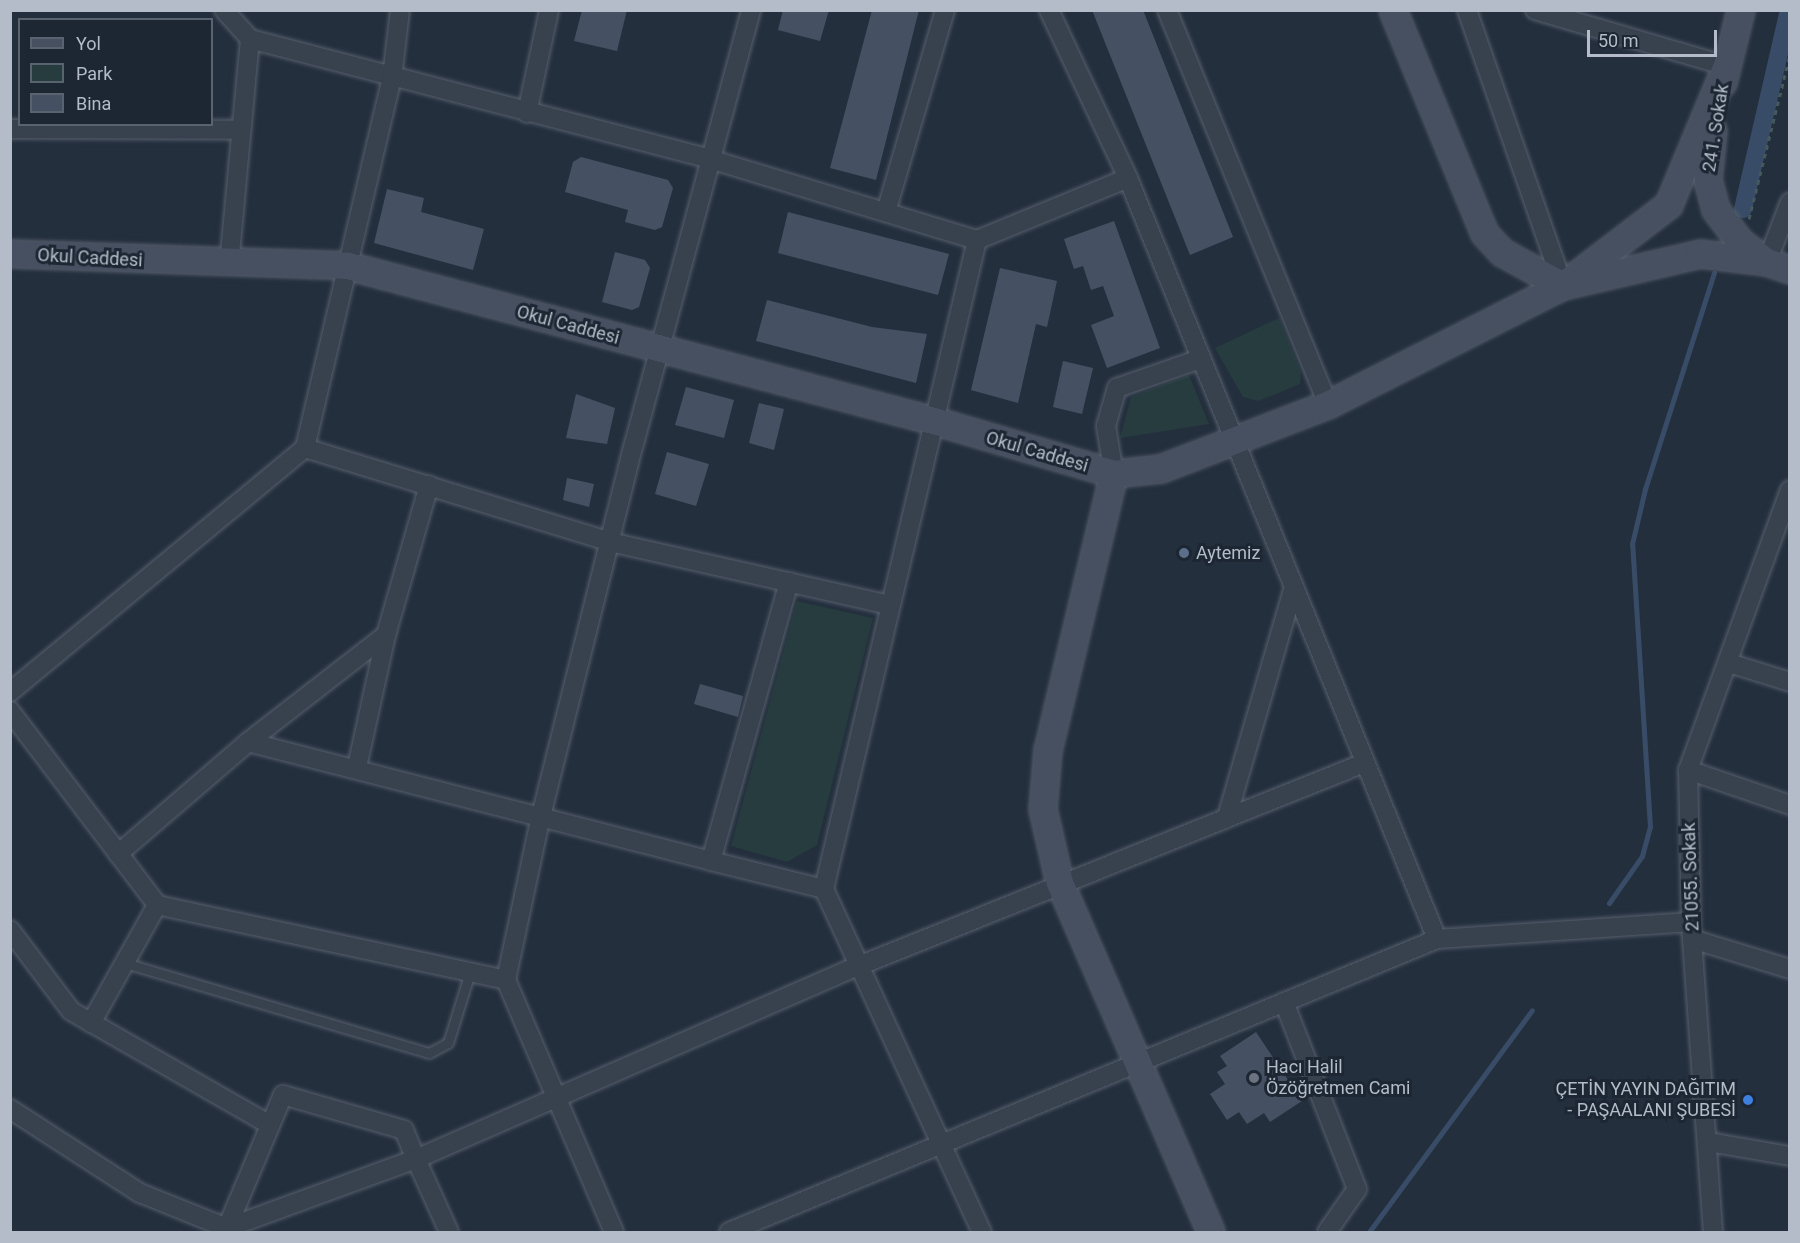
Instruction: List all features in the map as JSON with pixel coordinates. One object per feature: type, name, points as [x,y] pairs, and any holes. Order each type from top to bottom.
[{"type":"street","points":[[224,10],[250,39],[392,78],[713,160],[977,240],[1128,178]]},
{"type":"street","points":[[10,692],[305,448],[392,78],[400,10]]},
{"type":"street","points":[[527,112],[549,10]]},
{"type":"street","points":[[614,1233],[506,980],[541,816],[610,542],[751,10]]},
{"type":"street","points":[[886,212],[945,10]]},
{"type":"street","points":[[1049,10],[1128,178],[1233,443],[1437,939]]},
{"type":"street","points":[[1167,10],[1328,405]]},
{"type":"street","points":[[1393,10],[1485,234],[1503,253],[1563,286],[1700,254],[1719,236],[1716,210]]},
{"type":"street","points":[[1467,10],[1563,286]]},
{"type":"street","points":[[1535,10],[1727,66],[1698,143],[1661,223],[1665,242],[1680,254],[1700,254],[1778,266]]},
{"type":"street","name":"241. Sokak","points":[[1716,210],[1708,180],[1709,149],[1741,10]]},
{"type":"street","points":[[229,265],[250,39]]},
{"type":"street","points":[[10,129],[240,130]]},
{"type":"street","points":[[1114,474],[1161,469],[1328,405],[1563,286],[1669,205],[1694,196],[1716,210],[1740,242],[1778,266]]},
{"type":"street","points":[[1778,266],[1790,202]]},
{"type":"street","points":[[977,240],[889,605],[824,889],[944,1144],[982,1233]]},
{"type":"street","name":"Okul Caddesi","points":[[10,254],[229,265],[348,266],[934,421],[1114,474]]},
{"type":"street","points":[[1200,359],[1118,388],[1106,426],[1114,474],[1048,750],[1043,809],[1060,883],[1138,1063],[1207,1231]]},
{"type":"street","points":[[305,448],[610,542],[889,605]]},
{"type":"street","points":[[357,767],[386,635],[429,485]]},
{"type":"street","name":"21055. Sokak","points":[[1713,1233],[1692,930],[1688,770],[1729,663],[1782,539],[1790,490]]},
{"type":"street","points":[[711,861],[789,582]]},
{"type":"street","points":[[1227,817],[1293,590]]},
{"type":"street","points":[[118,854],[248,742],[386,635]]},
{"type":"street","points":[[1729,663],[1790,682]]},
{"type":"street","points":[[10,711],[157,905],[506,980]]},
{"type":"street","points":[[248,742],[357,767],[824,889]]},
{"type":"street","points":[[10,1109],[140,1193],[228,1230],[416,1159],[556,1100],[861,965],[1060,883],[1364,763]]},
{"type":"street","points":[[1688,770],[1790,805]]},
{"type":"street","points":[[91,1023],[157,905]]},
{"type":"street","points":[[10,930],[71,1011],[270,1125]]},
{"type":"street","points":[[729,1233],[1437,939],[1692,930],[1790,969]]},
{"type":"street","points":[[1284,1002],[1357,1189],[1327,1233]]},
{"type":"street","points":[[228,1230],[283,1095],[404,1130],[449,1233]]},
{"type":"street","points":[[1708,1142],[1790,1156]]},
{"type":"lane","points":[[124,963],[429,1053],[448,1043],[470,972]]},
{"type":"path","points":[[1748,225],[1790,55]]},
{"type":"green space","points":[[1279,318],[1301,372],[1300,384],[1259,401],[1243,397],[1215,348]]},
{"type":"green space","points":[[1189,375],[1209,424],[1120,438],[1131,397]]},
{"type":"green space","points":[[797,601],[873,618],[817,845],[787,862],[731,846]]},
{"type":"building","points":[[582,10],[627,10],[617,51],[574,41]]},
{"type":"building","points":[[783,10],[829,10],[820,41],[778,30]]},
{"type":"building","points":[[872,10],[919,10],[876,180],[830,168]]},
{"type":"building","points":[[1092,10],[1143,10],[1233,237],[1190,255]]},
{"type":"building","points":[[581,157],[668,180],[673,188],[662,227],[655,230],[625,222],[628,210],[565,192],[573,162]]},
{"type":"building","points":[[387,189],[424,198],[421,212],[484,229],[473,270],[374,243]]},
{"type":"building","points":[[788,212],[949,254],[938,295],[778,253]]},
{"type":"building","points":[[1114,221],[1160,348],[1107,368],[1091,325],[1114,316],[1103,286],[1091,290],[1083,266],[1074,269],[1064,239]]},
{"type":"building","points":[[615,252],[645,260],[650,268],[639,307],[632,310],[602,302]]},
{"type":"building","points":[[1000,268],[1057,281],[1047,327],[1036,324],[1018,403],[971,390]]},
{"type":"building","points":[[767,300],[872,327],[927,334],[916,383],[756,341]]},
{"type":"building","points":[[1063,361],[1093,368],[1082,414],[1053,407]]},
{"type":"building","points":[[686,387],[734,400],[724,438],[675,425]]},
{"type":"building","points":[[576,394],[615,408],[607,444],[566,438]]},
{"type":"building","points":[[759,403],[784,409],[774,450],[749,443]]},
{"type":"building","points":[[667,452],[709,464],[696,506],[655,494]]},
{"type":"building","points":[[567,478],[594,484],[589,507],[563,500]]},
{"type":"building","points":[[700,684],[743,696],[738,717],[694,704]]},
{"type":"building","name":"Hacı Halil Özöğretmen Cami","points":[[1256,1032],[1302,1101],[1270,1122],[1264,1113],[1247,1124],[1239,1112],[1227,1120],[1210,1094],[1225,1084],[1217,1072],[1227,1066],[1220,1056]]},
{"type":"waterway","points":[[1743,209],[1789,10]]},
{"type":"waterway","points":[[1609,903],[1642,856],[1650,827],[1632,544],[1645,489],[1714,273]]},
{"type":"waterway","points":[[1369,1232],[1532,1010]]},
{"type":"place","name":"Aytemiz","points":[[1184,553]]},
{"type":"place","name":"Hacı Halil Özöğretmen Cami","points":[[1254,1078]]},
{"type":"place","name":"ÇETİN YAYIN DAĞITIM - PAŞAALANI ŞUBESİ","points":[[1748,1100]]}]
